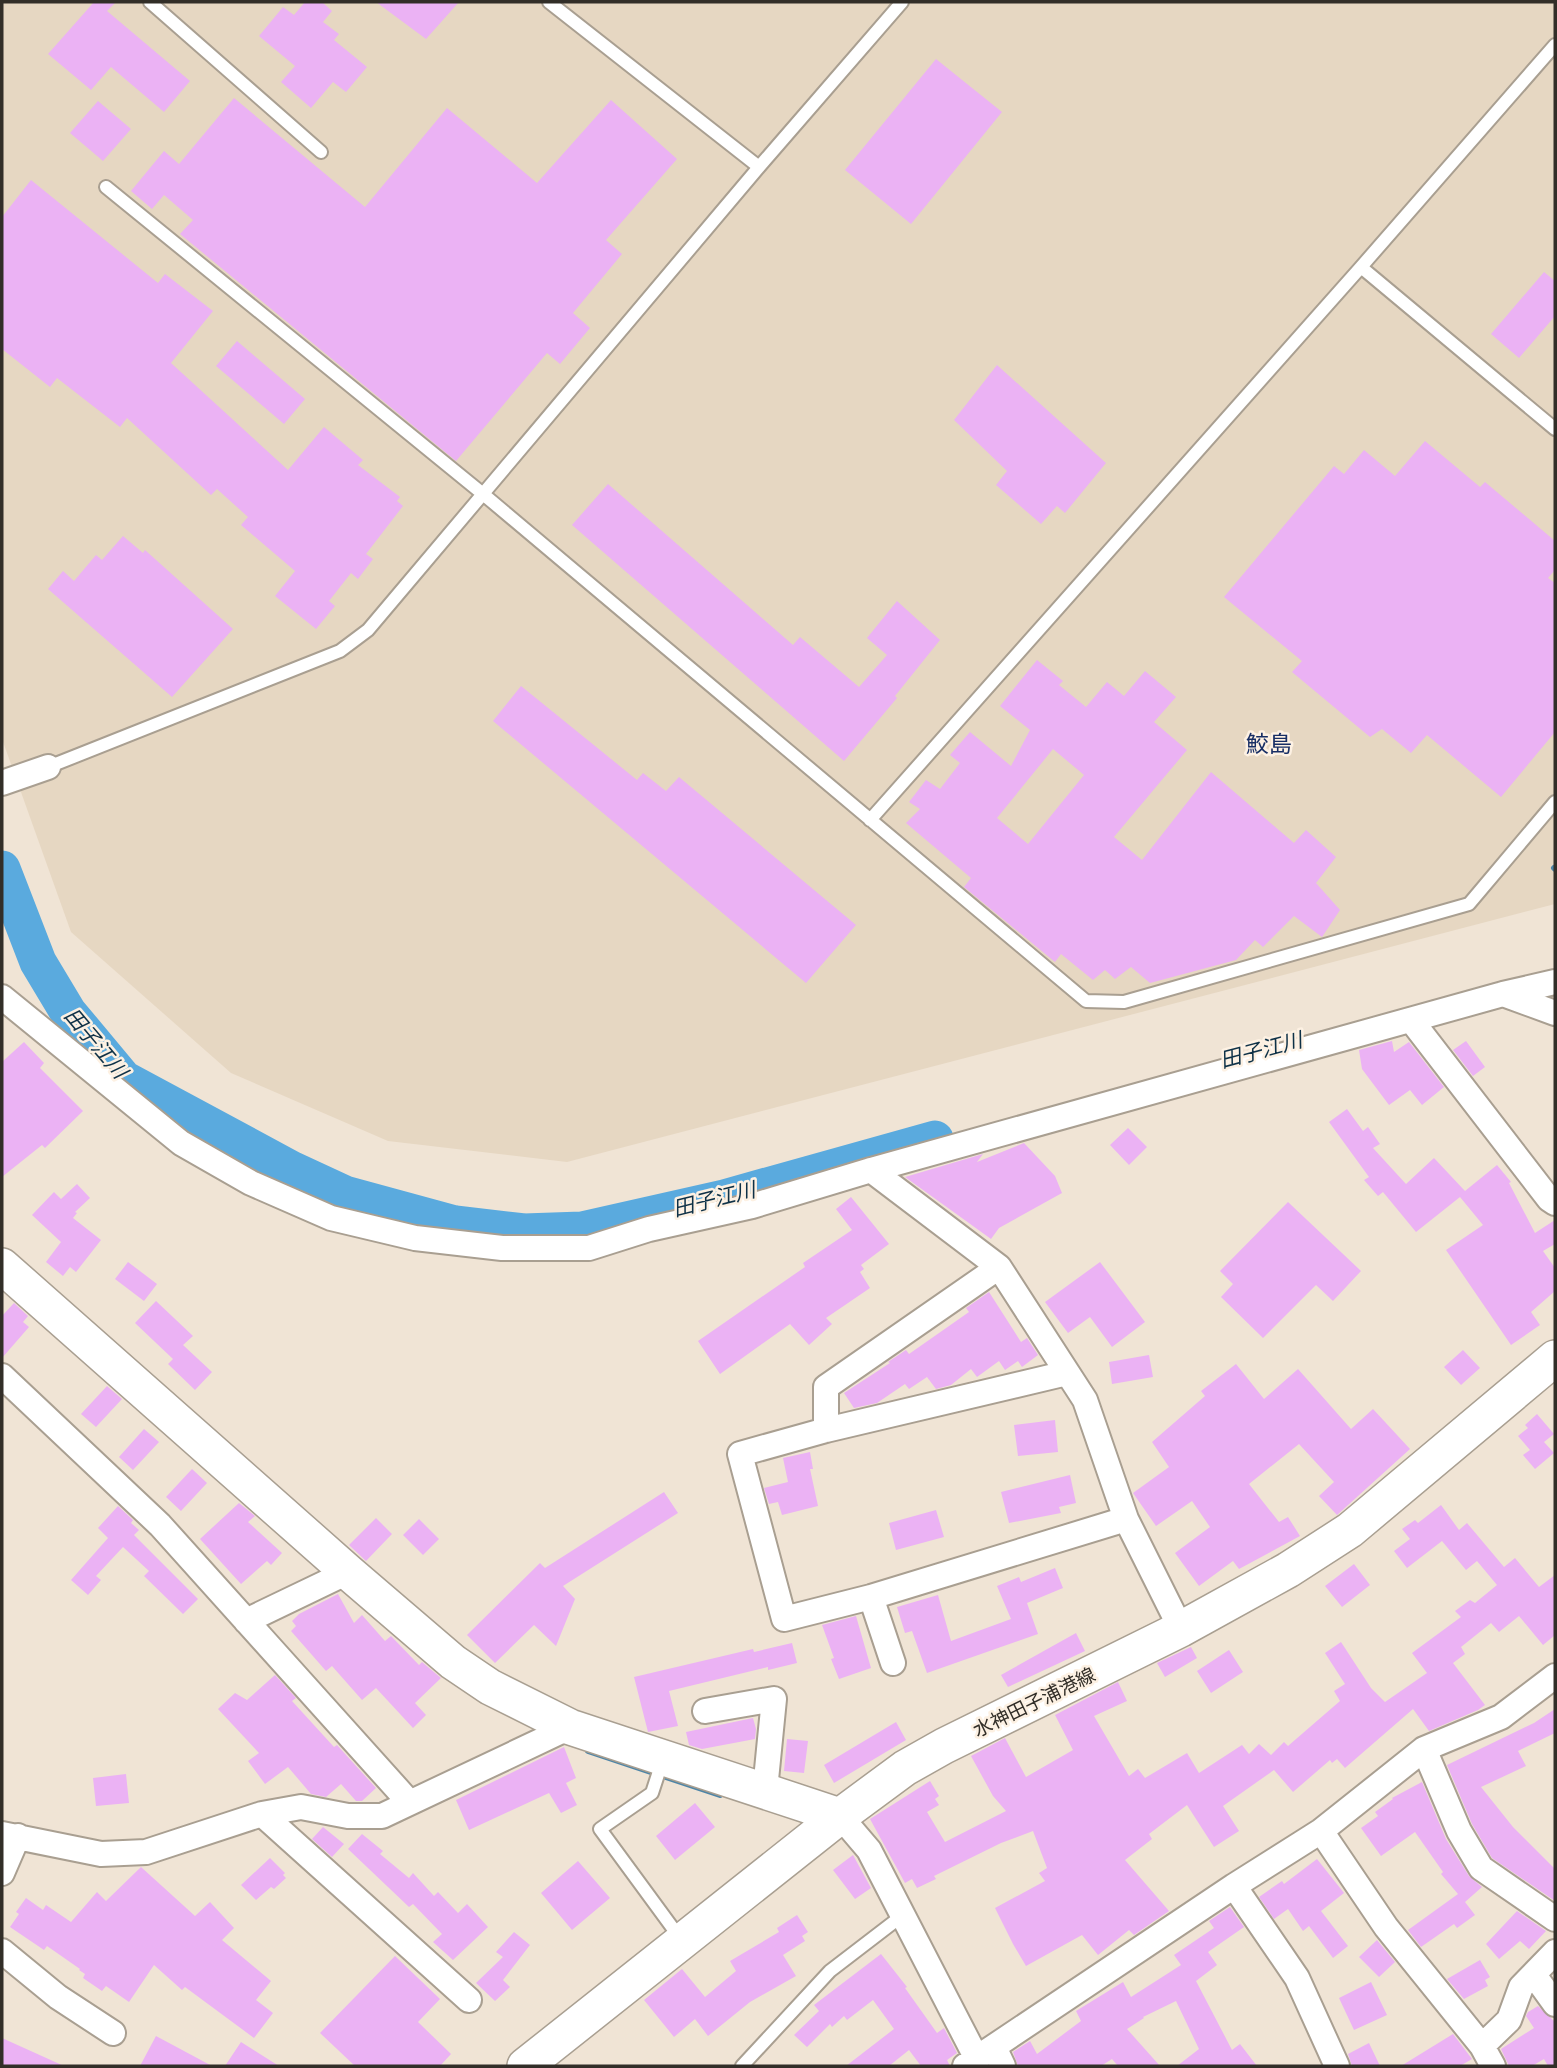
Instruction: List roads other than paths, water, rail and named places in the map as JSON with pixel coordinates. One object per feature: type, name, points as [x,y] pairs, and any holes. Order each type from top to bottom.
[{"type":"main road","points":[[2,1266],[348,1572],[453,1662],[491,1687],[660,1769],[765,1790],[840,1816]]},
{"type":"main road","name":"水神田子浦港線","points":[[525,2066],[840,1816],[905,1768],[944,1746],[1181,1629],[1288,1570],[1350,1530],[1555,1358]]},
{"type":"street","points":[[2,783],[48,767]]},
{"type":"street","points":[[2,997],[181,1143],[251,1183],[331,1218],[415,1238],[502,1248],[589,1248],[649,1229],[752,1206],[871,1170],[1503,994],[1555,982]]},
{"type":"street","points":[[1503,994],[1555,1013]]},
{"type":"street","points":[[1411,1020],[1549,1199],[1555,1203]]},
{"type":"street","points":[[871,1170],[999,1267],[1085,1399],[1126,1519],[1181,1629]]},
{"type":"street","points":[[826,1430],[826,1387],[999,1267]]},
{"type":"street","points":[[1066,1373],[826,1430],[740,1454],[784,1619],[872,1597],[1126,1519]]},
{"type":"street","points":[[6,1390],[160,1525],[409,1802]]},
{"type":"street","points":[[246,1621],[348,1572]]},
{"type":"street","points":[[872,1597],[892,1663]]},
{"type":"street","points":[[840,1816],[869,1850],[902,1915],[985,2059],[1234,1886],[1321,1831],[1424,1749],[1501,1717],[1555,1676]]},
{"type":"street","points":[[705,1711],[774,1699],[765,1790]]},
{"type":"street","points":[[2,1873],[10,1835],[101,1854],[146,1852],[262,1814],[300,1807],[348,1816],[382,1816],[570,1727]]},
{"type":"street","points":[[1424,1749],[1459,1831],[1481,1868],[1555,1919]]},
{"type":"street","points":[[262,1814],[469,2000]]},
{"type":"street","points":[[1321,1831],[1386,1927],[1488,2056],[1509,2020],[1521,1987],[1555,1952]]},
{"type":"street","points":[[1234,1886],[1297,1978],[1337,2066]]},
{"type":"street","points":[[2,1951],[58,1997],[113,2033]]},
{"type":"street","points":[[1534,1975],[1555,2004]]},
{"type":"lane","points":[[150,2],[321,152]]},
{"type":"lane","points":[[548,2],[759,167]]},
{"type":"lane","points":[[48,767],[340,651],[368,630],[902,2]]},
{"type":"lane","points":[[870,820],[1555,46]]},
{"type":"lane","points":[[106,187],[483,494],[1086,1001],[1124,1002],[1469,904],[1555,802]]},
{"type":"lane","points":[[1361,267],[1555,429]]},
{"type":"lane","points":[[660,1769],[652,1793],[600,1829],[682,1941]]},
{"type":"lane","points":[[742,2066],[830,1971],[902,1915]]},
{"type":"waterway","name":"田子江川","points":[[2,869],[38,962],[68,1012],[124,1079],[291,1169],[345,1194],[455,1224],[524,1232],[582,1230],[724,1198],[935,1139]]},
{"type":"waterway","points":[[588,1751],[720,1795]]},
{"type":"district","name":"鮫島","points":[[1269,743]]}]
